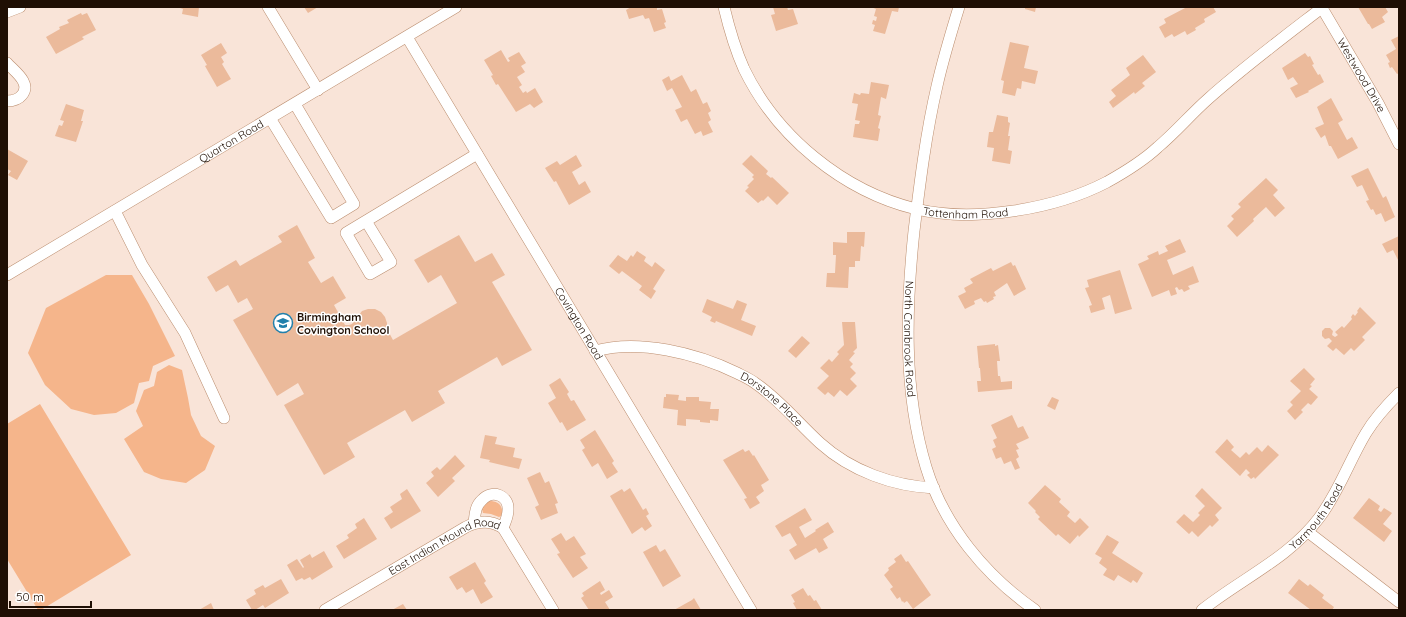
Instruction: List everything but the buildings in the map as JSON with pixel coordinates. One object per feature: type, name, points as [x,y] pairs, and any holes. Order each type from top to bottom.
[{"type":"street","points":[[7,12],[20,7]]},
{"type":"street","points":[[268,7],[318,90]]},
{"type":"street","name":"Quarton Road","points":[[7,275],[456,7]]},
{"type":"street","name":"Tottenham Road","points":[[724,7],[732,39],[744,69],[761,98],[785,128],[817,159],[838,175],[887,200],[917,209],[963,214],[1007,212],[1025,209],[1074,197],[1108,181],[1149,154],[1206,101],[1322,7]]},
{"type":"street","name":"North Cranbrook Road","points":[[959,7],[935,93],[926,142],[917,209],[909,294],[910,365],[913,404],[919,440],[926,468],[946,513],[977,559],[1005,587],[1035,610]]},
{"type":"street","name":"Westwood Drive","points":[[1322,7],[1378,103],[1399,144]]},
{"type":"street","name":"Covington Road","points":[[406,37],[751,610]]},
{"type":"street","points":[[7,63],[22,78],[25,86],[23,94],[18,99],[12,101],[7,100]]},
{"type":"street","points":[[270,118],[331,218],[354,204],[295,104]]},
{"type":"street","points":[[366,221],[391,262],[370,274],[346,233],[477,154]]},
{"type":"street","points":[[115,211],[142,265],[185,333],[224,418]]},
{"type":"street","name":"Dorstone Place","points":[[595,351],[608,347],[620,346],[643,348],[688,355],[723,367],[754,382],[782,404],[821,444],[852,465],[876,476],[907,485],[934,488]]},
{"type":"street","name":"Yarmouth Road","points":[[1202,610],[1277,558],[1308,532],[1320,518],[1333,497],[1366,433],[1399,393]]},
{"type":"street","points":[[474,523],[477,507],[481,500],[486,496],[496,494],[500,495],[508,505],[507,518],[503,528]]},
{"type":"street","name":"East Indian Mound Road","points":[[325,610],[474,523],[491,522],[503,528],[553,610]]},
{"type":"street","points":[[1308,532],[1399,602]]},
{"type":"shaded area","points":[[106,275],[132,275],[149,304],[175,356],[153,366],[149,381],[139,383],[134,403],[116,413],[94,415],[71,409],[45,385],[28,353],[46,308]]},
{"type":"shaded area","points":[[169,365],[182,370],[191,415],[201,436],[215,446],[205,470],[186,483],[161,479],[144,472],[124,439],[143,426],[136,411],[144,390],[154,386],[157,372]]},
{"type":"shaded area","points":[[40,404],[131,555],[41,610],[38,610],[7,559],[7,424]]},
{"type":"shaded area","points":[[489,501],[500,505],[502,510],[501,516],[499,517],[483,513],[482,509]]},
{"type":"place","name":"Birmingham Covington School","points":[[283,323]]}]
